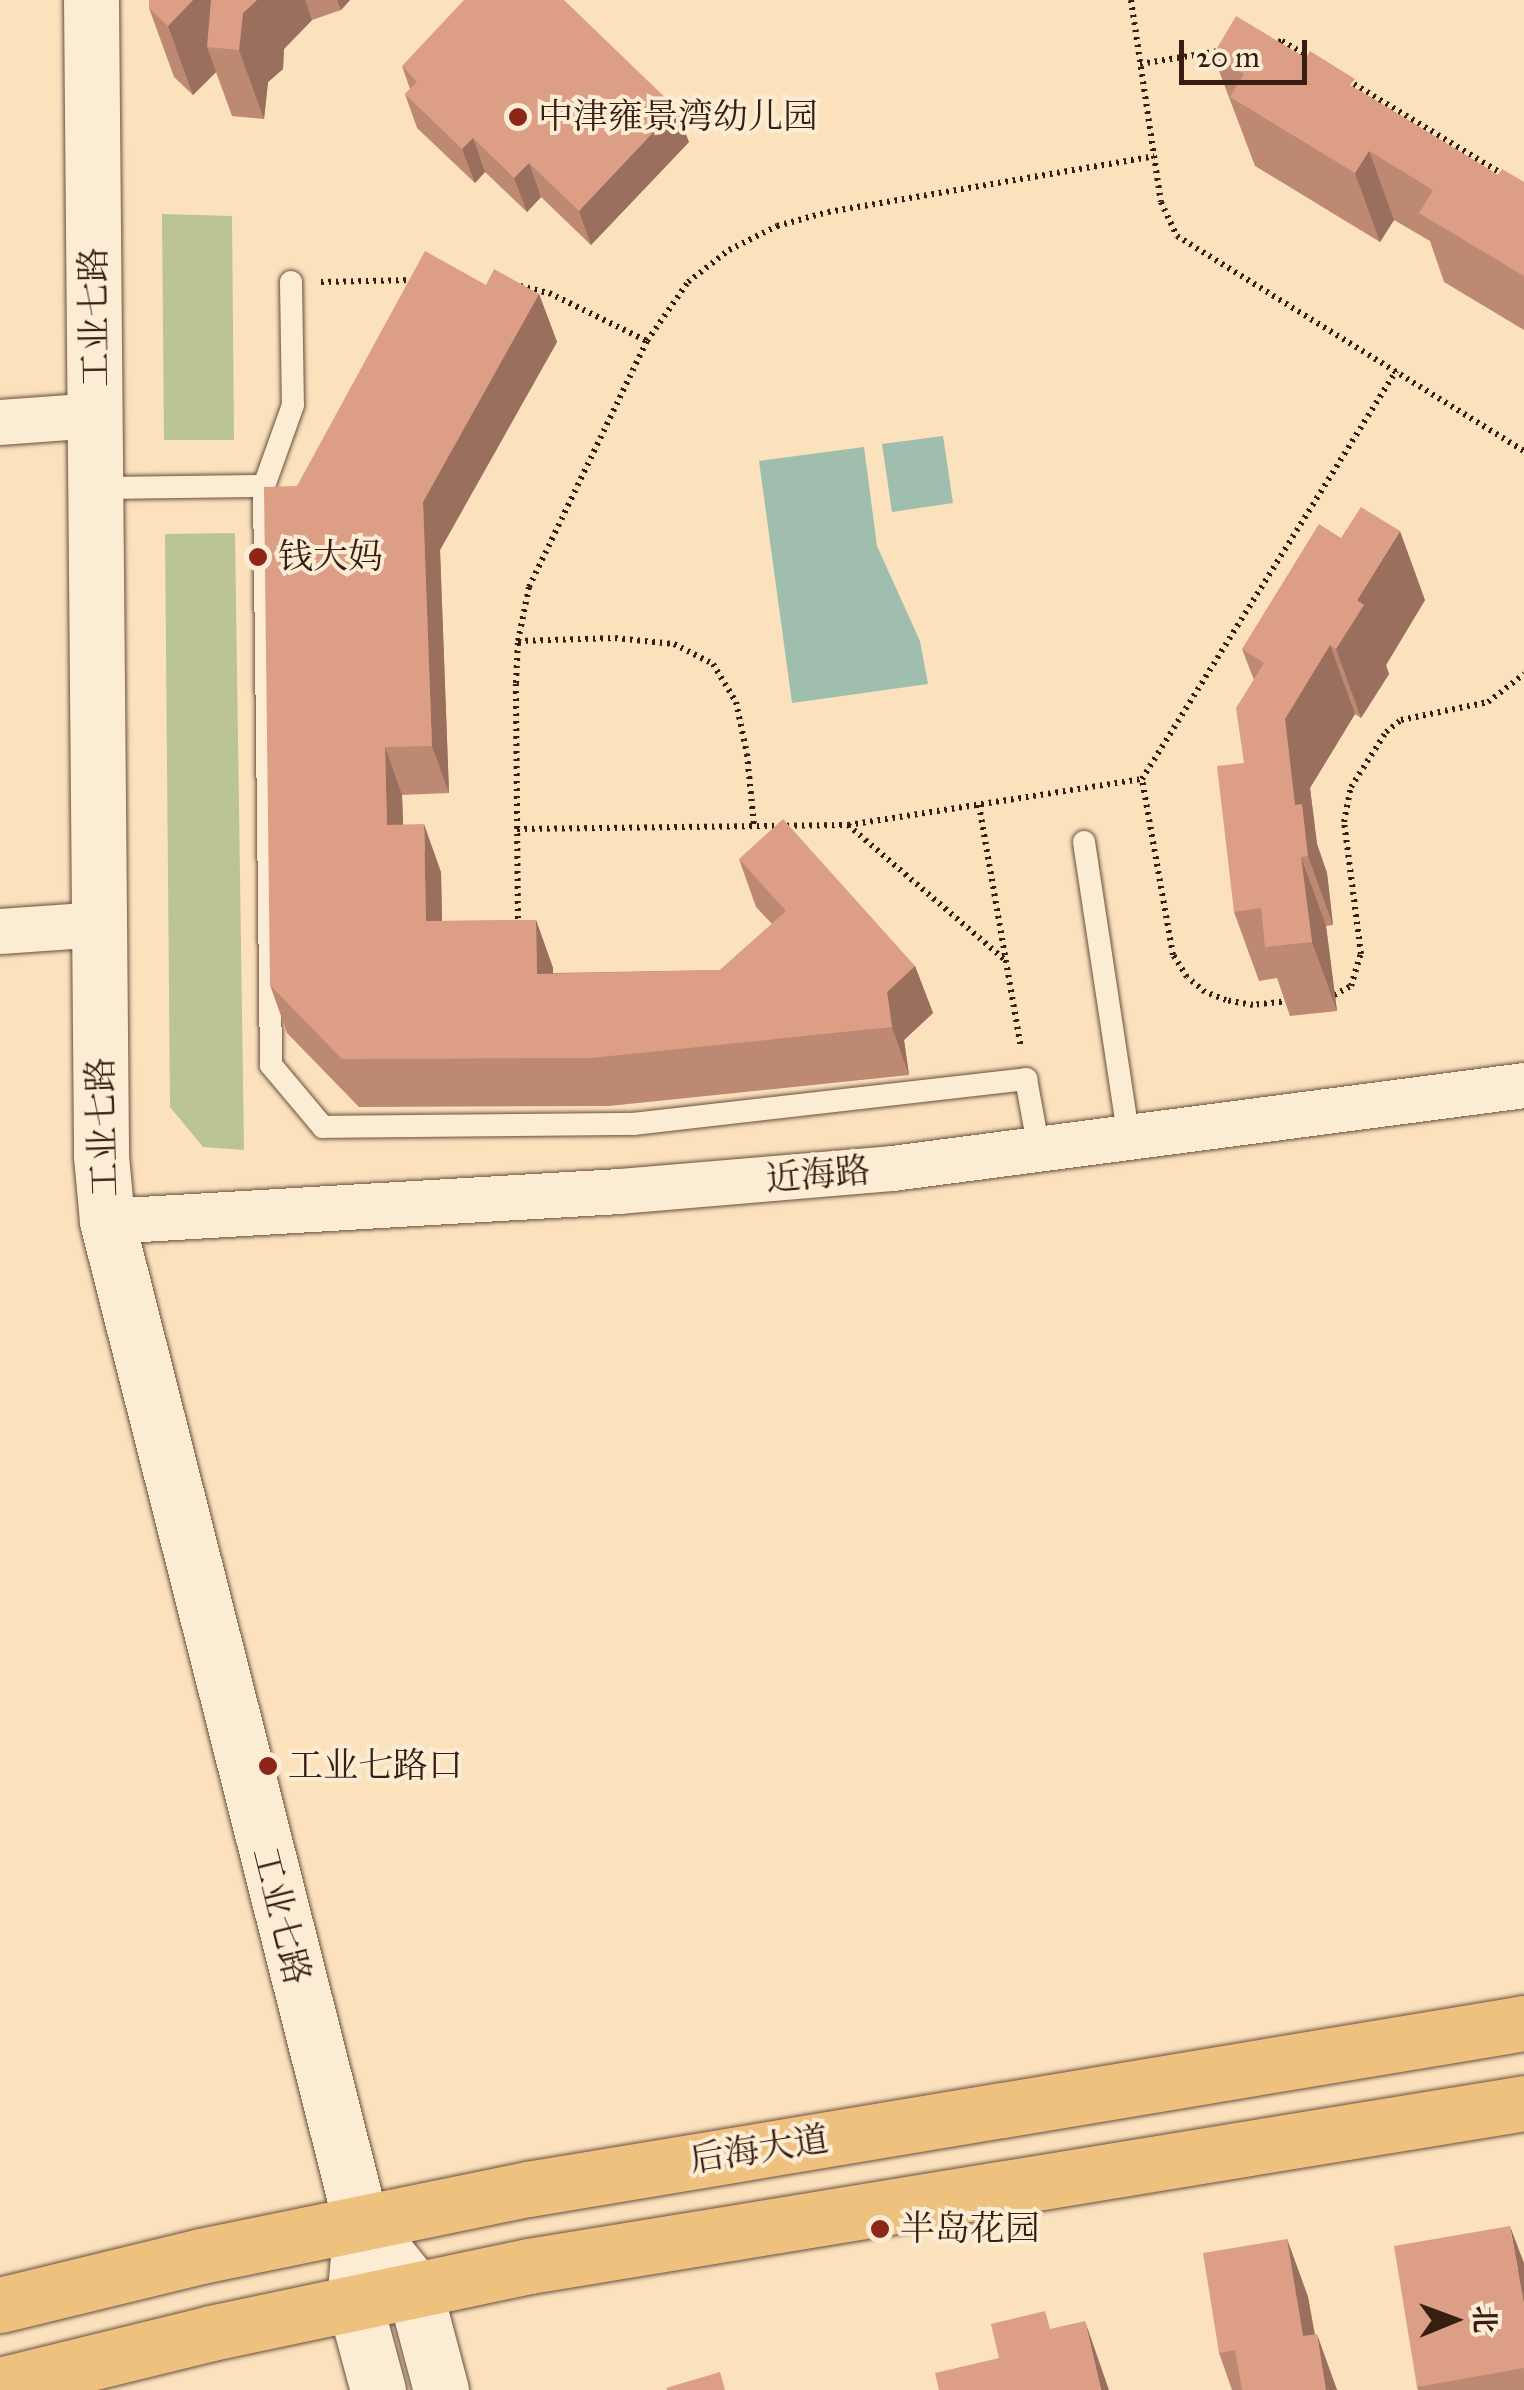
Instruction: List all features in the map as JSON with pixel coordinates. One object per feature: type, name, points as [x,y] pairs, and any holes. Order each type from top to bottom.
[{"type":"main road","name":"后海大道","points":[[0,2305],[528,2189],[1524,2022]]},
{"type":"main road","points":[[0,2384],[414,2288],[1524,2104]]},
{"type":"street","name":"工业七路","points":[[90,0],[101,1156],[107,1222],[361,2223],[354,2301],[378,2390]]},
{"type":"street","points":[[0,422],[96,415]]},
{"type":"street","points":[[0,931],[99,924]]},
{"type":"street","name":"近海路","points":[[107,1222],[758,1180],[1129,1139],[1524,1085]]},
{"type":"street","name":"工业七路","points":[[361,2223],[414,2288],[441,2390]]},
{"type":"lane","points":[[291,282],[294,405],[264,486],[271,1065],[323,1127],[633,1124],[1026,1079],[1039,1150]]},
{"type":"lane","points":[[96,488],[264,486]]},
{"type":"lane","points":[[1084,842],[1129,1139]]},
{"type":"path","points":[[1131,0],[1161,202],[1177,236],[1524,451]]},
{"type":"path","points":[[1265,44],[1282,41],[1315,60]]},
{"type":"path","points":[[1140,64],[1229,50]]},
{"type":"path","points":[[1347,80],[1508,177]]},
{"type":"path","points":[[518,938],[518,641],[529,587],[647,341],[688,282],[729,250],[777,226],[828,212],[1154,156]]},
{"type":"path","points":[[291,282],[428,280]]},
{"type":"path","points":[[511,284],[549,294],[647,341]]},
{"type":"path","points":[[1289,1001],[1254,1004],[1226,1000],[1205,992],[1186,978],[1174,955],[1142,779],[1396,371]]},
{"type":"path","points":[[518,641],[616,638],[674,644],[713,664],[736,702],[748,754],[754,826]]},
{"type":"path","points":[[1334,994],[1350,986],[1361,954],[1344,822],[1350,787],[1386,732],[1401,720],[1488,702],[1524,674]]},
{"type":"path","points":[[517,829],[848,825],[1142,779]]},
{"type":"path","points":[[979,805],[1026,1079]]},
{"type":"path","points":[[848,825],[1005,960]]},
{"type":"green space","points":[[162,214],[232,216],[234,440],[164,440]]},
{"type":"green space","points":[[235,533],[244,1150],[203,1147],[170,1107],[165,534]]},
{"type":"shaded area","points":[[943,436],[953,503],[892,512],[882,444]]},
{"type":"shaded area","points":[[864,447],[877,546],[920,641],[928,684],[792,703],[759,461]]},
{"type":"building","points":[[149,0],[193,0],[168,26],[149,8]]},
{"type":"building","points":[[211,0],[257,0],[243,13],[239,50],[207,47]]},
{"type":"building","points":[[464,0],[564,0],[676,108],[579,211],[529,163],[514,178],[473,138],[462,149],[405,94],[417,82],[402,66]]},
{"type":"building","points":[[1236,16],[1306,58],[1310,51],[1355,79],[1350,85],[1498,175],[1502,169],[1524,182],[1524,276],[1419,213],[1433,190],[1369,151],[1355,173],[1230,97],[1244,74],[1213,55]]},
{"type":"building","points":[[425,251],[486,285],[494,269],[539,294],[423,502],[432,746],[385,747],[387,825],[424,824],[426,921],[536,920],[537,974],[720,970],[786,911],[739,859],[783,819],[915,966],[887,992],[892,1027],[591,1058],[342,1059],[270,985],[264,487],[297,486]]},
{"type":"building","points":[[1361,507],[1400,531],[1357,600],[1364,605],[1336,649],[1330,645],[1285,719],[1295,805],[1302,804],[1308,856],[1301,857],[1312,942],[1265,947],[1261,908],[1234,912],[1217,766],[1244,763],[1236,708],[1264,663],[1242,649],[1319,524],[1341,538]]},
{"type":"building","points":[[1510,2226],[1524,2304],[1524,2368],[1417,2387],[1394,2246]]},
{"type":"building","points":[[1287,2239],[1303,2336],[1317,2334],[1326,2390],[1242,2390],[1235,2350],[1219,2353],[1203,2253]]},
{"type":"building","points":[[1045,2311],[1050,2329],[1085,2321],[1101,2390],[939,2390],[935,2373],[999,2358],[991,2324]]},
{"type":"building","points":[[720,2372],[725,2390],[666,2388]]},
{"type":"place","name":"中津雍景湾幼儿园","points":[[518,117]]},
{"type":"place","name":"钱大妈","points":[[258,557]]},
{"type":"place","name":"工业七路口","points":[[268,1766]]},
{"type":"place","name":"半岛花园","points":[[880,2229]]}]
